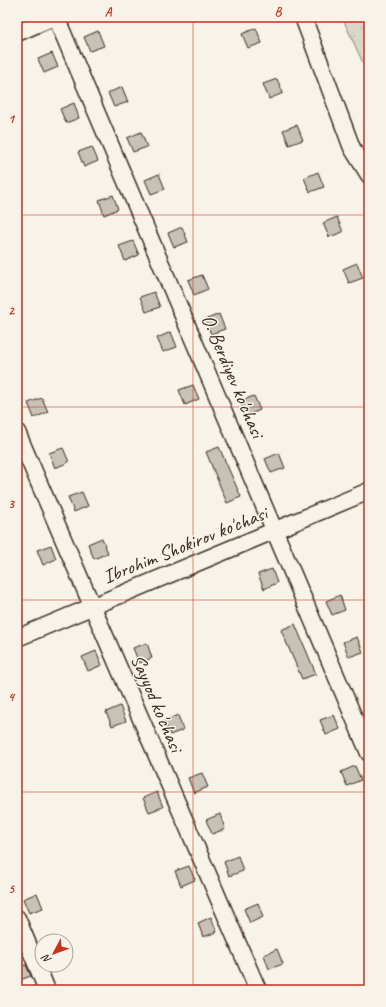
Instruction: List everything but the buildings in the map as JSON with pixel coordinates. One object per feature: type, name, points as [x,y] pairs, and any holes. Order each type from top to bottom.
[{"type":"street","points":[[17,33],[55,17]]},
{"type":"street","name":"O. Berdiyev ko'chasi","points":[[55,17],[276,531],[369,753]]},
{"type":"street","points":[[303,17],[352,148],[369,175]]},
{"type":"street","name":"Sayyod ko'chasi","points":[[17,432],[258,990]]},
{"type":"street","name":"Ibrohim Shokirov ko'chasi","points":[[17,638],[369,491]]},
{"type":"street","points":[[17,918],[47,990]]},
{"type":"green space","points":[[342,17],[369,17],[369,76]]}]
